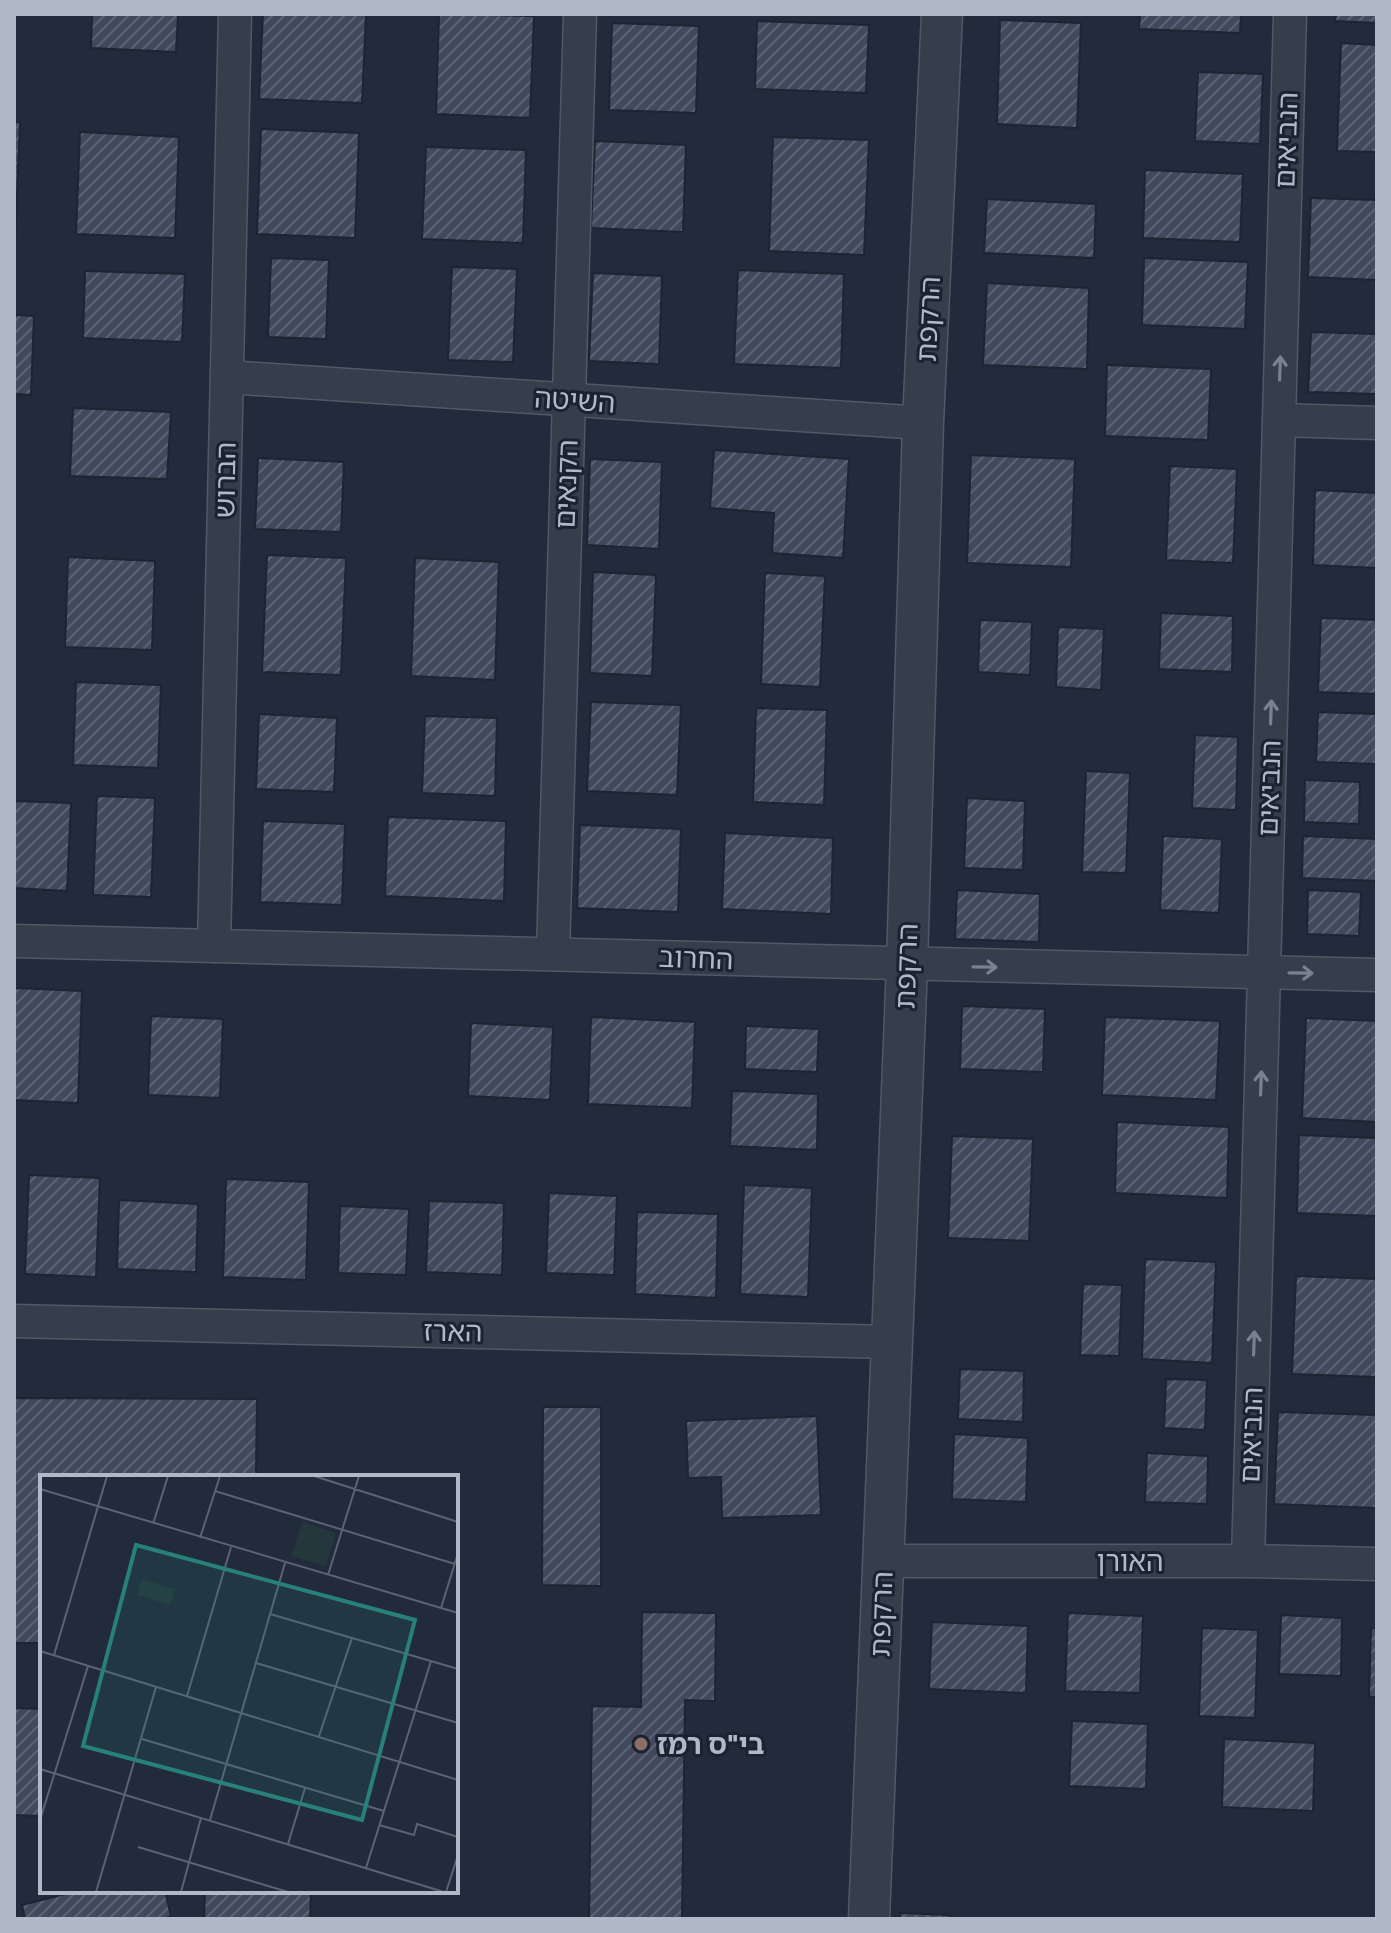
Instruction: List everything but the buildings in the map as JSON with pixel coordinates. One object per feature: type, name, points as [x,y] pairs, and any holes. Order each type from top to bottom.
[{"type":"street","name":"הברוש","points":[[214,946],[235,14]]},
{"type":"street","name":"הקנאים","points":[[553,953],[580,14]]},
{"type":"street","name":"הרקפת","points":[[869,1919],[907,965],[923,423],[942,14]]},
{"type":"street","name":"הנביאים","points":[[1248,1561],[1290,14]]},
{"type":"street","name":"השיטה","points":[[227,377],[923,423]]},
{"type":"street","points":[[1279,420],[1377,423]]},
{"type":"street","name":"החרוב","points":[[14,941],[1377,975]]},
{"type":"street","name":"הארז","points":[[14,1321],[892,1342]]},
{"type":"street","name":"האורן","points":[[883,1561],[1377,1564]]},
{"type":"place","name":"בי\"ס רמז","points":[[641,1744]]}]
